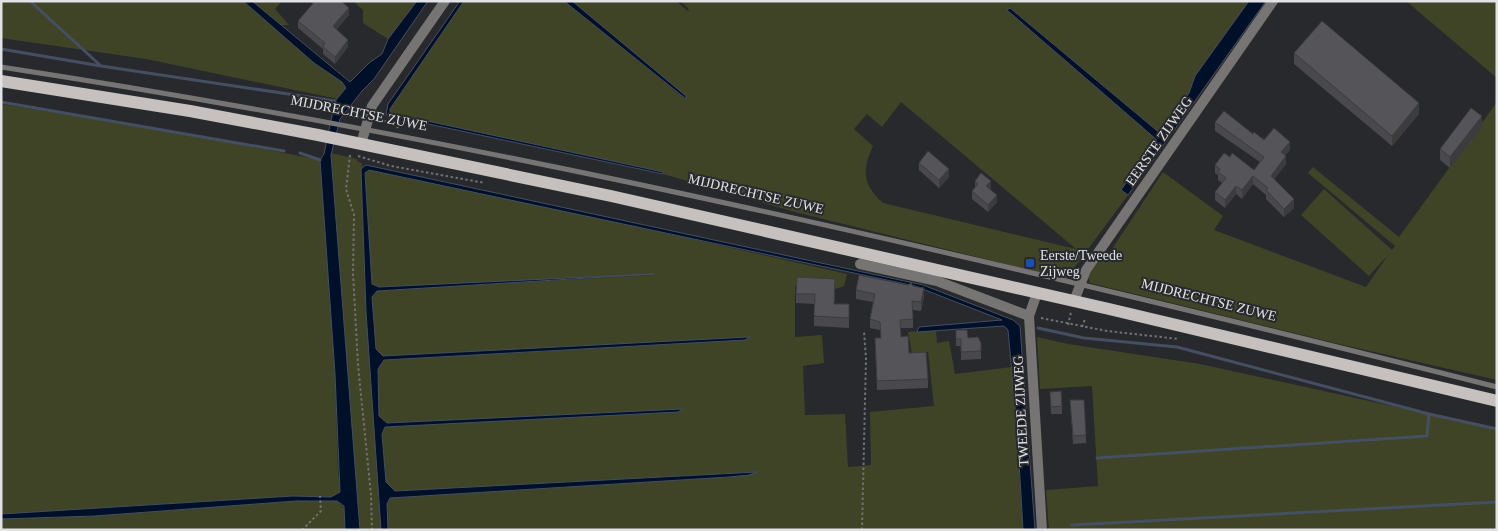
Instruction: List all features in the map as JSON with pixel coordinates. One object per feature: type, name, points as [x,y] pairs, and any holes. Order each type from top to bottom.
[{"type":"main road","points":[[1,82],[190,111],[318,135],[631,200],[1074,301],[1497,401]]},
{"type":"street","points":[[361,144],[372,106],[445,1]]},
{"type":"street","name":"EERSTE ZIJWEG","points":[[1074,301],[1079,285],[1092,262],[1273,1]]},
{"type":"street","points":[[860,264],[937,281],[1029,316]]},
{"type":"street","name":"TWEEDE ZIJWEG","points":[[1037,293],[1029,316],[1042,530]]},
{"type":"lane","name":"MIJDRECHTSE ZUWE","points":[[1,67],[323,120],[661,188],[1079,285],[1497,387]]},
{"type":"path","points":[[343,153],[391,166],[487,183]]},
{"type":"path","points":[[350,154],[346,189],[354,215],[353,273],[358,365],[371,495],[372,530]]},
{"type":"path","points":[[1029,316],[1082,327],[1187,340]]},
{"type":"path","points":[[1082,327],[1085,319]]},
{"type":"path","points":[[862,530],[866,358],[864,332]]},
{"type":"path","points":[[302,530],[321,511],[320,496]]},
{"type":"green space","points":[[1,1],[243,1],[314,63],[342,82],[346,88],[338,99],[146,59],[1,38]]},
{"type":"green space","points":[[252,1],[282,1],[275,9],[289,25],[281,25]]},
{"type":"green space","points":[[353,1],[417,1],[388,39],[363,23],[363,10]]},
{"type":"green space","points":[[464,1],[564,1],[685,99],[686,96],[572,1],[676,1],[689,12],[688,8],[680,1],[1249,1],[1195,76],[1189,93],[1161,134],[1010,8],[1008,11],[1157,140],[1121,189],[1128,195],[1066,279],[795,212],[663,174],[663,172],[390,113],[390,109]],"holes":[[[901,102],[1076,249],[883,203],[871,190],[866,177],[867,163],[873,146],[854,129],[867,114],[882,127]]]},
{"type":"green space","points":[[1406,1],[1497,1],[1497,78]]},
{"type":"green space","points":[[1497,102],[1497,380],[1335,343],[1090,283],[1088,277],[1096,261],[1104,261],[1163,172],[1223,216],[1214,230],[1366,287],[1388,255],[1369,276],[1301,215],[1324,189],[1392,250],[1395,246],[1308,173],[1313,167],[1399,237]]},
{"type":"green space","points":[[1,104],[182,133],[320,160],[335,374],[338,474],[341,492],[331,497],[293,496],[1,514]]},
{"type":"green space","points":[[331,153],[357,159],[358,162],[362,163],[366,312],[381,530],[360,530]]},
{"type":"green space","points":[[369,170],[538,204],[847,274],[844,286],[835,289],[795,286],[795,337],[822,335],[824,363],[803,366],[805,415],[845,414],[848,467],[871,465],[870,412],[934,406],[928,352],[912,354],[908,332],[936,330],[937,343],[949,341],[955,374],[1012,367],[1023,530],[388,530],[387,504],[390,498],[729,477],[755,472],[395,491],[386,482],[382,434],[385,427],[678,412],[682,409],[387,423],[379,416],[378,369],[384,360],[745,340],[749,337],[383,356],[376,349],[372,297],[377,291],[651,275],[379,287],[372,284],[365,173]]},
{"type":"green space","points":[[1037,337],[1068,344],[1200,364],[1497,429],[1497,530],[1049,530],[1046,490],[1098,486],[1092,386],[1040,389]]},
{"type":"green space","points":[[296,501],[337,501],[344,508],[345,530],[1,530],[1,519],[95,516]]},
{"type":"water","points":[[243,1],[252,1],[350,82],[369,63],[382,54],[388,39],[417,1],[428,1],[374,79],[340,119],[331,155],[360,530],[345,530],[344,506],[337,501],[296,501],[95,516],[1,519],[1,514],[293,496],[331,497],[340,492],[335,374],[320,160],[324,154],[335,101],[346,88],[342,82],[314,63]]},
{"type":"water","points":[[460,1],[464,1],[390,109],[390,113],[663,172],[663,174],[386,115],[388,104]]},
{"type":"water","points":[[564,1],[572,1],[686,96],[686,99]]},
{"type":"water","points":[[1249,1],[1266,1],[1128,195],[1121,190],[1157,140],[1007,10],[1010,8],[1161,134],[1189,93],[1195,76]]},
{"type":"water","points":[[366,165],[923,285],[1013,320],[1020,326],[1035,530],[1023,530],[1017,427],[1008,330],[1004,326],[917,332],[919,327],[1002,320],[915,286],[369,170],[365,173],[372,284],[379,287],[653,274],[377,291],[372,297],[376,349],[383,356],[750,337],[745,340],[384,360],[378,369],[379,416],[387,423],[683,409],[678,412],[385,427],[382,434],[386,482],[395,491],[757,472],[749,475],[729,477],[390,498],[387,504],[388,530],[381,530],[366,312],[361,169]]},
{"type":"building","points":[[315,1],[341,1],[349,8],[333,26],[348,40],[335,57],[323,47],[325,43],[298,21]]},
{"type":"building","points":[[1322,21],[1419,103],[1392,136],[1294,53]]},
{"type":"building","points":[[1471,108],[1482,116],[1450,157],[1440,149]]},
{"type":"building","points":[[1224,111],[1253,134],[1254,132],[1264,140],[1274,128],[1290,142],[1281,152],[1286,156],[1271,176],[1294,199],[1284,209],[1266,190],[1268,188],[1253,176],[1242,190],[1236,186],[1225,200],[1215,192],[1226,178],[1218,172],[1220,169],[1215,165],[1224,153],[1230,157],[1232,153],[1254,170],[1264,157],[1215,122]]},
{"type":"building","points":[[928,151],[949,169],[939,180],[919,163]]},
{"type":"building","points":[[981,173],[991,181],[986,186],[997,195],[988,205],[972,191],[978,184],[975,181]]},
{"type":"building","points":[[859,275],[908,285],[911,283],[913,286],[924,288],[921,302],[912,301],[913,319],[900,320],[901,337],[908,336],[909,353],[926,352],[928,379],[877,381],[875,338],[881,338],[880,322],[870,319],[875,294],[856,290]]},
{"type":"building","points":[[797,277],[835,279],[834,304],[849,304],[849,318],[814,316],[815,294],[796,294]]},
{"type":"building","points":[[956,330],[967,330],[968,338],[978,337],[981,343],[981,351],[961,352],[961,339],[956,339]]},
{"type":"building","points":[[1061,391],[1062,406],[1051,407],[1050,392]]},
{"type":"building","points":[[1070,400],[1084,400],[1086,435],[1073,436]]},
{"type":"waterway","points":[[1,49],[101,66],[30,1]]},
{"type":"waterway","points":[[101,66],[335,101]]},
{"type":"waterway","points":[[1,102],[284,151]]},
{"type":"waterway","points":[[300,153],[320,160]]},
{"type":"waterway","points":[[1038,328],[1084,338],[1177,347],[1429,414],[1497,429]]},
{"type":"waterway","points":[[1097,458],[1427,436],[1429,414]]},
{"type":"waterway","points":[[1072,525],[1497,502]]},
{"type":"place","name":"Eerste/Tweede Zijweg","points":[[1030,263]]}]
